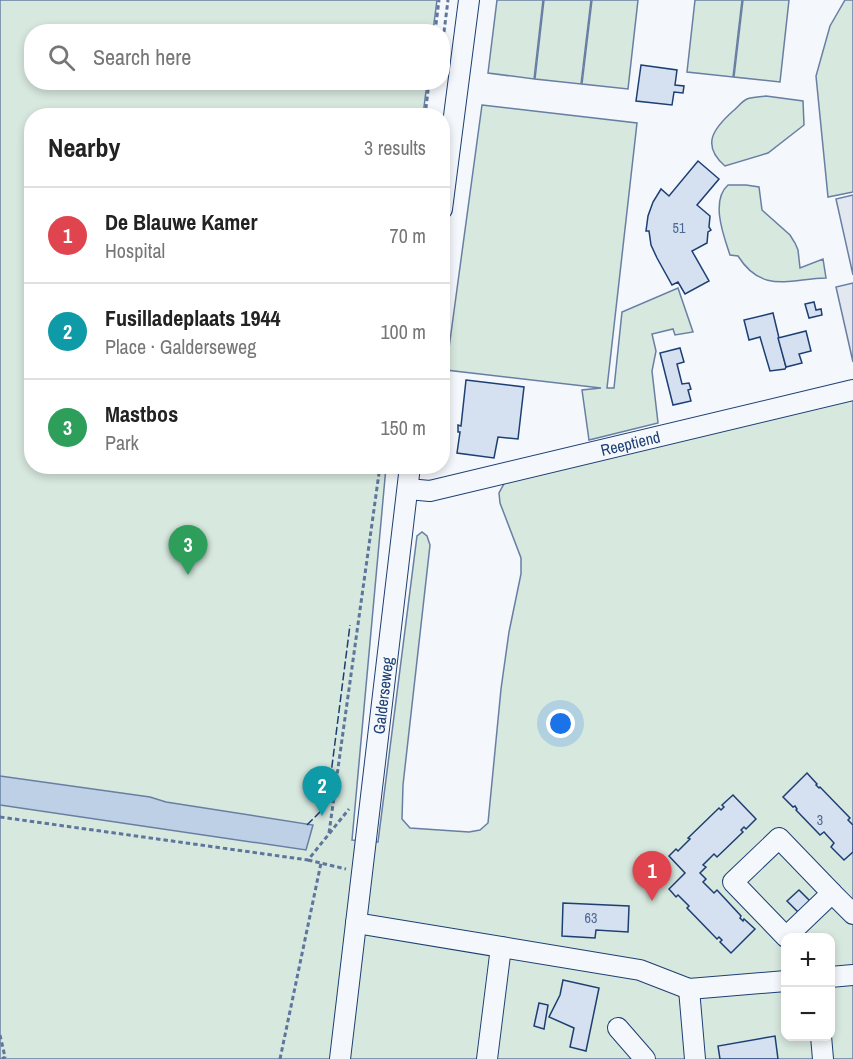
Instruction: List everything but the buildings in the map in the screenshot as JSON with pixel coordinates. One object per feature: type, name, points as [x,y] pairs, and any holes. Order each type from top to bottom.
[{"type":"street","points":[[450,147],[469,0]]},
{"type":"street","name":"Reeptiend","points":[[408,489],[430,491],[853,390]]},
{"type":"street","name":"Galderseweg","points":[[340,1059],[409,474]]},
{"type":"street","points":[[832,893],[786,937],[733,882],[779,838],[853,914]]},
{"type":"street","points":[[356,923],[640,970],[689,989],[781,981]]},
{"type":"street","points":[[487,1059],[501,947]]},
{"type":"street","points":[[835,977],[853,975]]},
{"type":"street","points":[[689,989],[695,1059]]},
{"type":"street","points":[[618,1028],[645,1059]]},
{"type":"street","points":[[822,1041],[824,1059]]},
{"type":"path","points":[[436,24],[439,0]]},
{"type":"path","points":[[445,24],[448,0]]},
{"type":"path","points":[[426,108],[428,90]]},
{"type":"path","points":[[329,834],[379,474]]},
{"type":"path","points":[[308,860],[349,809]]},
{"type":"path","points":[[0,817],[308,860],[362,871]]},
{"type":"path","points":[[280,1059],[321,863]]},
{"type":"path","points":[[0,1035],[5,1057],[2,1059]]},
{"type":"shaded area","points":[[0,0],[437,0],[434,24],[24,24],[24,90],[426,90],[424,108],[24,108],[24,474],[385,474],[352,840],[378,842],[417,536],[422,532],[427,536],[430,545],[403,785],[402,819],[410,828],[469,832],[480,830],[488,823],[501,689],[509,632],[521,574],[521,558],[500,503],[499,493],[505,482],[853,399],[853,1059],[0,1059]]},
{"type":"shaded area","points":[[497,0],[543,0],[534,79],[488,73]]},
{"type":"shaded area","points":[[544,0],[591,0],[581,84],[535,79]]},
{"type":"shaded area","points":[[592,0],[638,0],[628,89],[582,84]]},
{"type":"shaded area","points":[[695,0],[742,0],[733,77],[687,72]]},
{"type":"shaded area","points":[[743,0],[789,0],[780,82],[734,77]]},
{"type":"shaded area","points":[[845,0],[853,0],[853,192],[828,197],[816,76],[830,26]]},
{"type":"shaded area","points":[[766,96],[803,101],[804,125],[768,153],[725,166],[713,151],[712,137],[715,131],[745,100]]},
{"type":"shaded area","points":[[482,105],[637,123],[607,388],[614,388],[622,312],[678,288],[693,332],[675,335],[673,329],[652,334],[656,351],[652,371],[658,423],[589,440],[582,390],[601,388],[450,370],[450,341]]},
{"type":"shaded area","points":[[728,185],[759,187],[762,210],[790,235],[798,250],[800,268],[823,259],[826,278],[777,282],[767,280],[747,268],[738,256],[730,255],[719,209],[723,192]]},
{"type":"shaded area","points":[[853,195],[853,275],[836,199]]},
{"type":"shaded area","points":[[853,283],[853,362],[836,287]]},
{"type":"water","points":[[0,776],[150,797],[166,802],[313,825],[306,850],[0,805]]},
{"type":"fence","points":[[307,825],[327,805],[350,625]]},
{"type":"place","name":"Mastbos","points":[[188,575]]},
{"type":"place","name":"Fusilladeplaats 1944","points":[[322,816]]},
{"type":"place","name":"De Blauwe Kamer","points":[[652,901]]}]
